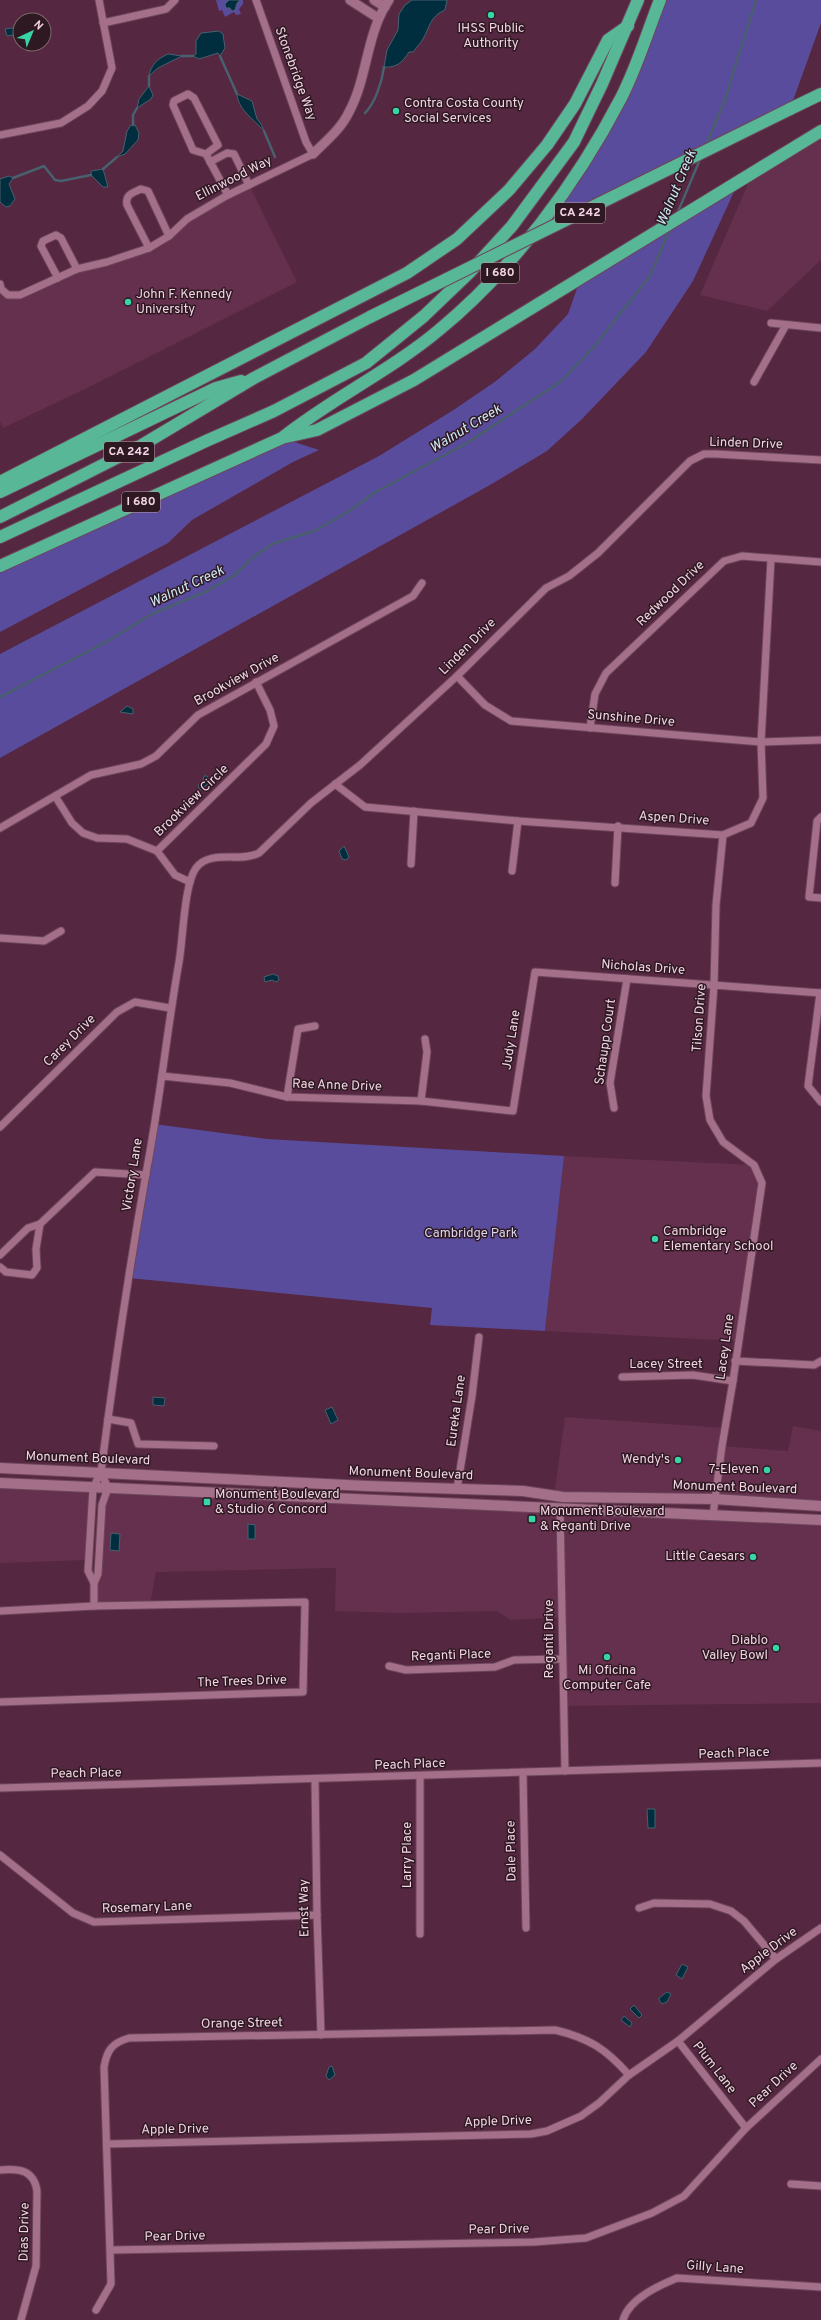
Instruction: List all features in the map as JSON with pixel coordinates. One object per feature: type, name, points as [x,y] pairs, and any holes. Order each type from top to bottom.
[{"type":"highway","name":"I 680","points":[[0,537],[206,440],[274,411],[366,363],[424,316],[475,267],[512,226],[574,142],[638,0]]},
{"type":"highway","name":"I 680","points":[[0,566],[282,438],[310,416],[401,359],[475,299],[501,272],[579,171],[593,148],[633,71],[660,0]]},
{"type":"highway","points":[[0,482],[407,273],[457,239],[492,208],[547,145],[575,104],[608,40],[628,25]]},
{"type":"highway","name":"CA 242","points":[[0,518],[142,445],[254,378],[370,317],[821,94]]},
{"type":"highway","points":[[282,438],[317,430],[394,391],[553,296],[821,130]]},
{"type":"highway","points":[[0,492],[216,388],[254,378]]},
{"type":"main road","name":"Monument Boulevard","points":[[0,1468],[457,1490],[523,1491],[563,1497],[714,1499],[821,1506]]},
{"type":"main road","name":"Monument Boulevard","points":[[0,1483],[821,1520]]},
{"type":"street","points":[[0,135],[61,123],[88,106],[102,91],[112,68],[99,0]]},
{"type":"street","points":[[103,23],[166,8],[175,0]]},
{"type":"street","name":"Stonebridge Way","points":[[256,0],[306,142],[314,154]]},
{"type":"street","points":[[350,0],[378,18]]},
{"type":"street","points":[[374,0],[387,3]]},
{"type":"street","name":"Ellinwood Way","points":[[0,284],[1,289],[8,295],[20,295],[77,269],[108,262],[149,248],[169,236],[187,219],[228,194],[314,154],[338,129],[349,112],[357,94],[378,18],[387,3]]},
{"type":"street","points":[[206,154],[218,145],[191,95],[174,101],[173,105],[193,150],[206,154],[228,194]]},
{"type":"street","points":[[210,162],[227,153],[234,154],[249,185]]},
{"type":"street","points":[[149,248],[127,204],[128,195],[141,189],[148,192],[169,236]]},
{"type":"street","points":[[58,278],[41,246],[43,241],[56,235],[61,238],[77,269]]},
{"type":"street","points":[[771,323],[821,328]]},
{"type":"street","points":[[754,382],[786,325]]},
{"type":"street","name":"Linden Drive","points":[[190,882],[195,869],[207,859],[249,858],[259,854],[312,803],[360,765],[457,676],[546,588],[569,576],[598,553],[690,461],[704,454],[821,460]]},
{"type":"street","name":"Redwood Drive","points":[[590,728],[595,694],[606,673],[724,561],[742,556],[821,562]]},
{"type":"street","name":"Aspen Drive","points":[[335,784],[365,806],[518,821],[618,826],[723,835],[751,823],[762,798],[761,742],[772,559]]},
{"type":"street","name":"Brookview Drive","points":[[0,828],[92,775],[141,764],[156,756],[198,714],[413,596],[422,583]]},
{"type":"street","name":"Sunshine Drive","points":[[457,676],[485,705],[511,721],[761,742],[821,740]]},
{"type":"street","name":"Brookview Circle","points":[[55,796],[72,823],[83,833],[97,838],[127,840],[157,851],[266,744],[274,726],[270,710],[256,682]]},
{"type":"street","points":[[411,864],[414,810]]},
{"type":"street","points":[[821,817],[817,821],[810,897],[821,898]]},
{"type":"street","points":[[512,871],[518,821]]},
{"type":"street","points":[[615,883],[618,826]]},
{"type":"street","name":"Tilson Drive","points":[[723,835],[716,905],[714,985],[706,1096],[710,1120],[723,1142],[754,1165],[762,1183]]},
{"type":"street","points":[[157,851],[175,876],[190,882]]},
{"type":"street","name":"Victory Lane","points":[[101,1472],[162,1076],[170,1008],[179,960],[190,882]]},
{"type":"street","points":[[0,938],[44,941],[61,931]]},
{"type":"street","name":"Nicholas Drive","points":[[535,972],[820,993]]},
{"type":"street","name":"Judy Lane","points":[[513,1111],[535,972]]},
{"type":"street","name":"Schaupp Court","points":[[614,1108],[610,1083],[627,979]]},
{"type":"street","points":[[820,993],[808,1086],[821,1102]]},
{"type":"street","name":"Carey Drive","points":[[0,1127],[117,1012],[135,1002],[170,1008]]},
{"type":"street","points":[[288,1097],[298,1029],[315,1026]]},
{"type":"street","points":[[421,1101],[427,1052],[425,1039]]},
{"type":"street","name":"Rae Anne Drive","points":[[162,1076],[230,1083],[288,1097],[421,1101],[513,1111]]},
{"type":"street","points":[[0,1255],[28,1228],[40,1224],[95,1172],[146,1176]]},
{"type":"street","name":"Lacey Lane","points":[[713,1515],[714,1499],[762,1183]]},
{"type":"street","points":[[0,1267],[6,1272],[32,1275],[35,1272],[37,1268],[36,1249],[40,1224]]},
{"type":"street","name":"Eureka Lane","points":[[457,1490],[471,1406],[479,1337]]},
{"type":"street","points":[[735,1362],[814,1365],[821,1361]]},
{"type":"street","name":"Lacey Street","points":[[622,1377],[693,1375],[733,1380]]},
{"type":"street","points":[[108,1419],[131,1423],[138,1444],[214,1446]]},
{"type":"street","points":[[94,1606],[94,1583],[98,1574],[102,1505],[108,1488],[101,1472]]},
{"type":"street","points":[[94,1583],[88,1571],[93,1488],[101,1472]]},
{"type":"street","name":"Reganti Drive","points":[[560,1508],[562,1659],[566,1771]]},
{"type":"street","name":"The Trees Drive","points":[[0,1611],[94,1606],[305,1602],[303,1692],[0,1702]]},
{"type":"street","name":"Reganti Place","points":[[390,1666],[406,1670],[495,1667],[514,1660],[562,1659]]},
{"type":"street","name":"Peach Place","points":[[0,1788],[523,1774],[566,1771],[821,1763]]},
{"type":"street","name":"Dale Place","points":[[523,1774],[526,1928]]},
{"type":"street","name":"Larry Place","points":[[420,1776],[420,1934]]},
{"type":"street","name":"Ernst Way","points":[[315,1780],[321,2035]]},
{"type":"street","name":"Rosemary Lane","points":[[0,1855],[73,1913],[94,1922],[317,1915]]},
{"type":"street","points":[[639,1908],[654,1903],[710,1904],[731,1911],[744,1921],[776,1959]]},
{"type":"street","name":"Apple Drive","points":[[108,2144],[532,2134],[546,2131],[581,2116],[599,2103],[629,2075],[678,2041],[776,1959],[821,1928]]},
{"type":"street","name":"Orange Street","points":[[96,2310],[111,2284],[108,2144],[104,2068],[107,2054],[112,2046],[120,2041],[129,2038],[555,2030],[576,2035],[598,2046],[612,2057],[629,2075]]},
{"type":"street","name":"Plum Lane","points":[[678,2041],[746,2128]]},
{"type":"street","name":"Pear Drive","points":[[111,2250],[534,2242],[586,2238],[652,2214],[684,2196],[746,2128],[821,2059]]},
{"type":"street","name":"Dias Drive","points":[[0,2170],[11,2169],[27,2173],[36,2181],[36,2266],[21,2320]]},
{"type":"street","points":[[792,2184],[821,2186]]},
{"type":"street","name":"Gilly Lane","points":[[623,2320],[632,2304],[660,2286],[677,2278],[821,2287]]},
{"type":"shaded area","points":[[821,131],[821,260],[767,311],[700,295],[753,172]]},
{"type":"shaded area","name":"John F. Kennedy University","points":[[249,185],[297,282],[89,387],[3,428],[0,421],[0,290],[20,295],[77,269],[149,248],[187,219]]},
{"type":"shaded area","name":"Cambridge Elementary School","points":[[564,1156],[754,1165],[762,1183],[739,1341],[545,1331]]},
{"type":"shaded area","points":[[565,1417],[725,1428],[722,1446],[788,1451],[793,1426],[821,1431],[821,1506],[554,1495]]},
{"type":"shaded area","points":[[0,1483],[93,1488],[89,1560],[0,1563]]},
{"type":"shaded area","points":[[108,1488],[821,1520],[821,1703],[563,1706],[562,1617],[510,1620],[497,1611],[402,1613],[335,1611],[336,1568],[156,1572],[150,1605],[94,1606],[102,1505]]},
{"type":"green space","points":[[216,0],[243,0],[243,4],[239,9],[241,14],[236,15],[234,12],[225,17],[222,10],[219,11]]},
{"type":"green space","points":[[660,0],[821,0],[821,23],[790,109],[535,229],[593,149]]},
{"type":"green space","points":[[739,181],[693,281],[646,352],[582,419],[547,451],[490,485],[0,758],[0,654],[379,456],[455,409],[496,381],[535,349],[568,314],[580,280]]},
{"type":"green space","points":[[282,438],[319,450],[293,462],[192,520],[168,543],[0,632],[0,566]]},
{"type":"green space","name":"Cambridge Park","points":[[154,1124],[267,1139],[564,1156],[545,1331],[430,1325],[432,1308],[129,1278]]},
{"type":"water","points":[[229,0],[240,0],[237,3],[235,10],[232,11],[230,8],[226,8],[225,4]]},
{"type":"water","points":[[412,0],[447,0],[445,10],[436,15],[423,39],[413,52],[409,52],[401,62],[395,66],[384,67],[387,50],[398,30],[399,14],[405,5]]},
{"type":"water","points":[[12,28],[12,35],[7,36],[5,29]]},
{"type":"water","points":[[219,31],[223,34],[225,48],[220,56],[218,53],[199,59],[193,56],[196,54],[196,41],[201,33]]},
{"type":"water","points":[[168,54],[182,56],[158,68],[149,76],[155,63]]},
{"type":"water","points":[[149,86],[153,95],[151,99],[137,108],[139,99]]},
{"type":"water","points":[[237,94],[252,101],[257,119],[264,131],[243,110]]},
{"type":"water","points":[[131,125],[135,125],[139,133],[138,140],[125,154],[117,157],[123,151],[127,131]]},
{"type":"water","points":[[103,169],[108,187],[103,187],[91,175],[91,171]]},
{"type":"water","points":[[9,176],[13,178],[9,184],[15,199],[10,206],[6,207],[0,202],[0,179]]},
{"type":"water","points":[[127,706],[133,709],[133,714],[120,712]]},
{"type":"water","points":[[204,776],[207,776],[210,782],[200,790],[198,785],[203,781]]},
{"type":"water","points":[[344,846],[349,857],[346,860],[342,859],[339,851]]},
{"type":"water","points":[[273,974],[278,976],[279,980],[276,982],[272,980],[265,982],[264,977]]},
{"type":"water","points":[[153,1397],[165,1398],[164,1406],[153,1405]]},
{"type":"water","points":[[332,1407],[338,1420],[331,1424],[325,1410]]},
{"type":"water","points":[[248,1524],[255,1525],[255,1539],[248,1539]]},
{"type":"water","points":[[111,1533],[120,1534],[119,1551],[110,1550]]},
{"type":"water","points":[[647,1809],[655,1809],[655,1828],[648,1828]]},
{"type":"water","points":[[682,1964],[688,1967],[682,1979],[676,1975]]},
{"type":"water","points":[[667,1992],[671,1994],[667,2002],[662,2004],[659,1998]]},
{"type":"water","points":[[634,2005],[642,2015],[639,2018],[630,2009]]},
{"type":"water","points":[[624,2016],[632,2023],[630,2027],[621,2020]]},
{"type":"water","points":[[332,2066],[335,2075],[329,2080],[326,2076],[329,2067]]},
{"type":"waterway","name":"Walnut Creek","points":[[706,146],[724,102],[756,0]]},
{"type":"waterway","points":[[182,56],[193,56]]},
{"type":"waterway","points":[[220,56],[237,94]]},
{"type":"waterway","points":[[365,113],[369,109],[378,92],[384,67]]},
{"type":"waterway","points":[[149,76],[149,86]]},
{"type":"waterway","points":[[133,125],[133,115],[137,108]]},
{"type":"waterway","points":[[264,131],[275,157]]},
{"type":"waterway","points":[[103,169],[117,157]]},
{"type":"waterway","name":"Walnut Creek","points":[[677,214],[701,157]]},
{"type":"waterway","points":[[13,178],[44,166],[55,180],[61,181],[91,175]]},
{"type":"waterway","name":"Walnut Creek","points":[[0,697],[106,642],[152,614],[205,592],[235,575],[252,558],[272,544],[314,531],[346,513],[374,493],[467,443],[560,382],[593,348],[650,276],[670,229]]},
{"type":"place","name":"IHSS Public Authority","points":[[491,15]]},
{"type":"place","name":"Contra Costa County Social Services","points":[[396,111]]},
{"type":"place","name":"John F. Kennedy University","points":[[128,302]]},
{"type":"place","name":"Cambridge Elementary School","points":[[655,1239]]},
{"type":"place","name":"Wendy's","points":[[678,1460]]},
{"type":"place","name":"7-Eleven","points":[[767,1470]]},
{"type":"place","name":"Monument Boulevard & Studio 6 Concord","points":[[207,1502]]},
{"type":"place","name":"Monument Boulevard & Reganti Drive","points":[[532,1519]]},
{"type":"place","name":"Little Caesars","points":[[753,1557]]},
{"type":"place","name":"Diablo Valley Bowl","points":[[776,1648]]},
{"type":"place","name":"Mi Oficina Computer Cafe","points":[[607,1657]]}]
